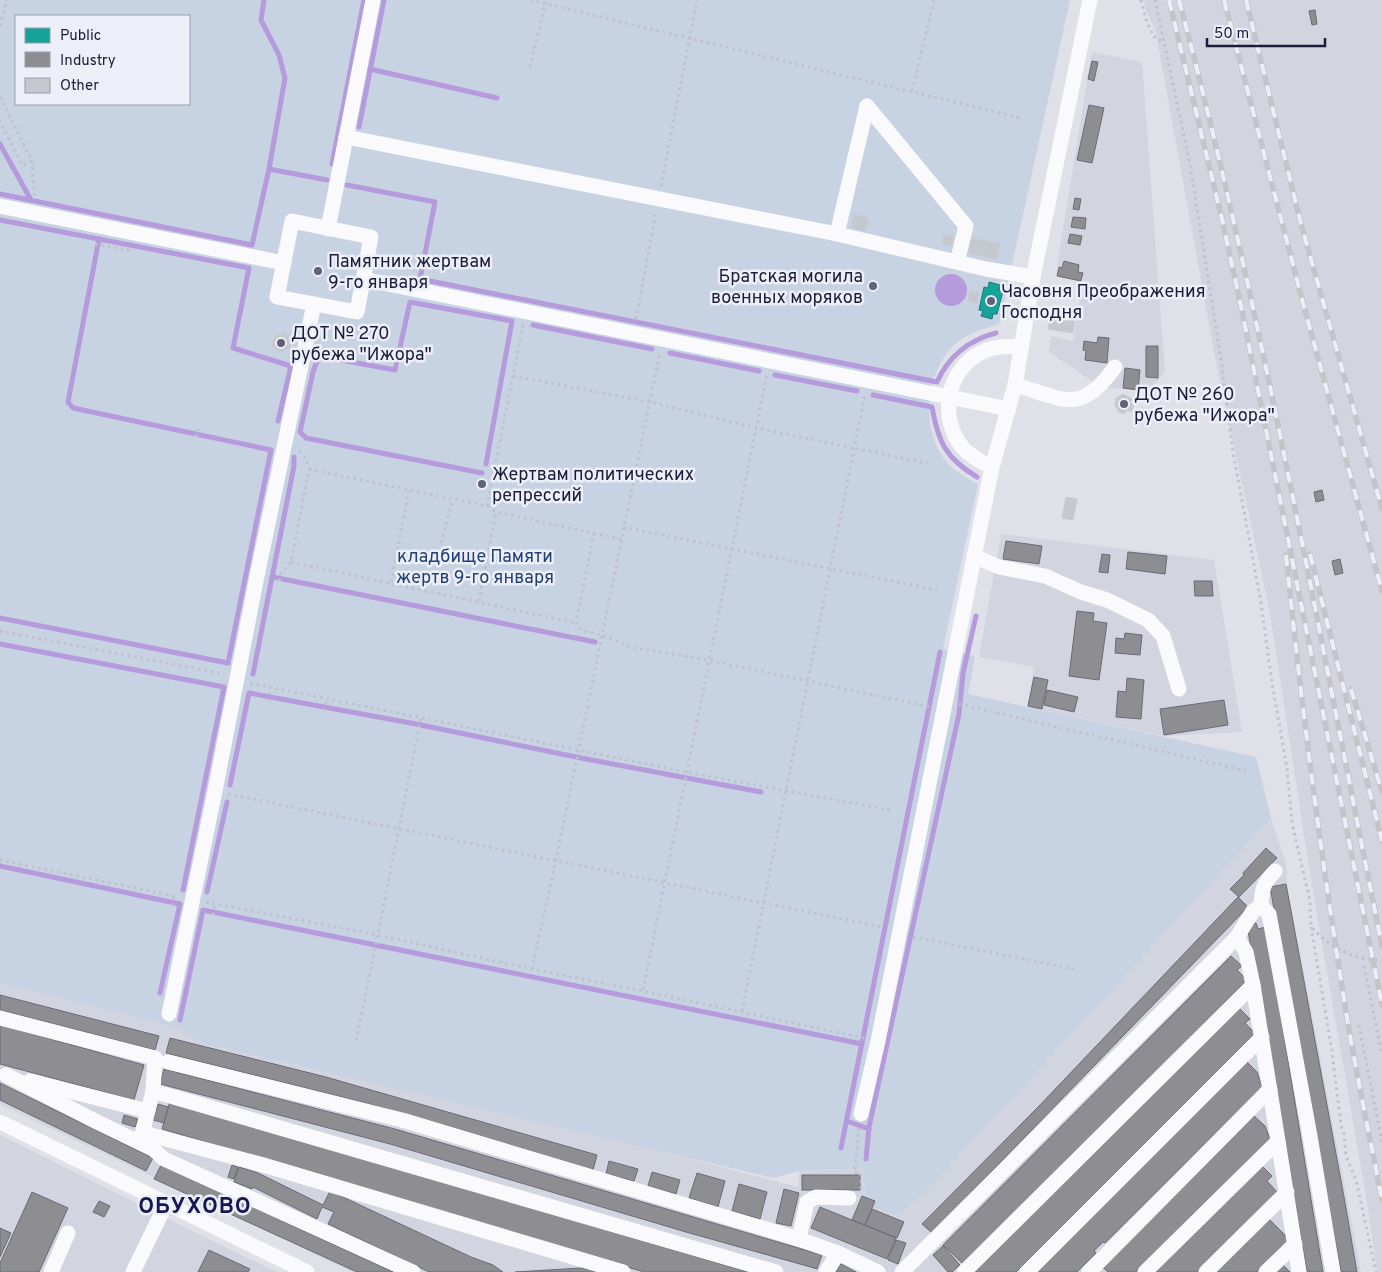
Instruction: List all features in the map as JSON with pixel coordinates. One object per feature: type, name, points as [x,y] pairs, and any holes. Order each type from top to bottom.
[{"type":"street","points":[[328,229],[374,0]]},
{"type":"street","points":[[860,1122],[878,1041],[992,467],[1015,385],[1033,277],[1090,0]]},
{"type":"street","points":[[838,234],[867,106],[966,226],[958,262]]},
{"type":"street","points":[[346,137],[838,234],[986,269],[1033,277]]},
{"type":"street","points":[[0,206],[284,263]]},
{"type":"street","points":[[292,222],[328,229],[371,237],[357,312],[277,297],[292,222]]},
{"type":"street","points":[[363,279],[1009,409]]},
{"type":"street","points":[[170,1014],[237,676],[314,304]]},
{"type":"street","points":[[992,467],[972,457],[957,440],[949,420],[949,397],[955,379],[966,363],[982,352],[1001,346],[1020,347]]},
{"type":"street","points":[[1015,385],[1060,399],[1074,400],[1088,396],[1096,391],[1115,367]]},
{"type":"street","points":[[974,556],[999,567],[1045,576],[1081,592],[1107,600],[1148,620],[1163,636],[1179,689]]},
{"type":"street","points":[[1275,871],[1264,883],[1261,906],[1269,914],[1333,1272]]},
{"type":"street","points":[[902,1272],[1237,937],[1252,911],[1261,906]]},
{"type":"street","points":[[1237,937],[1246,952],[1253,985],[1299,1272]]},
{"type":"street","points":[[964,1272],[1253,985]]},
{"type":"street","points":[[0,1018],[155,1058],[154,1090],[142,1138]]},
{"type":"street","points":[[1027,1272],[1262,1037]]},
{"type":"street","points":[[168,1062],[402,1120],[798,1238],[838,1253],[878,1272]]},
{"type":"street","points":[[3,1074],[148,1111]]},
{"type":"street","points":[[3,1074],[97,1122],[142,1138],[260,1164],[623,1272]]},
{"type":"street","points":[[1089,1272],[1270,1089]]},
{"type":"street","points":[[154,1090],[776,1272]]},
{"type":"street","points":[[0,1122],[307,1272]]},
{"type":"street","points":[[142,1138],[164,1159],[413,1272]]},
{"type":"street","points":[[1146,1272],[1278,1141]]},
{"type":"street","points":[[1206,1272],[1287,1192]]},
{"type":"street","points":[[798,1238],[807,1202],[816,1196],[849,1198]]},
{"type":"street","points":[[133,1272],[166,1204]]},
{"type":"street","points":[[51,1272],[68,1233]]},
{"type":"street","points":[[1266,1272],[1295,1244]]},
{"type":"street","points":[[826,1272],[838,1253]]},
{"type":"path","points":[[0,26],[7,0]]},
{"type":"path","points":[[530,0],[546,2],[690,39],[1021,118]]},
{"type":"path","points":[[636,314],[697,0]]},
{"type":"path","points":[[912,91],[934,0]]},
{"type":"path","points":[[1141,0],[1146,20],[1154,36],[1164,45]]},
{"type":"path","points":[[1155,0],[1190,164],[1221,359],[1233,452],[1261,603],[1272,683],[1288,768],[1291,817],[1310,901],[1311,926],[1332,1051],[1346,1156],[1356,1180],[1376,1272]]},
{"type":"path","points":[[530,67],[546,2]]},
{"type":"path","points":[[0,97],[32,161],[36,196]]},
{"type":"path","points":[[0,121],[22,165],[32,161]]},
{"type":"path","points":[[95,244],[128,250]]},
{"type":"path","points":[[487,506],[526,312]]},
{"type":"path","points":[[532,969],[663,340]]},
{"type":"path","points":[[643,990],[769,361]]},
{"type":"path","points":[[513,376],[650,402],[757,428],[932,464]]},
{"type":"path","points":[[742,1011],[867,381]]},
{"type":"path","points":[[196,437],[198,429]]},
{"type":"path","points":[[279,581],[280,574],[291,562],[309,469],[487,506],[496,512],[621,539]]},
{"type":"path","points":[[391,582],[409,490]]},
{"type":"path","points":[[441,542],[453,499]]},
{"type":"path","points":[[479,601],[496,512]]},
{"type":"path","points":[[623,527],[937,590]]},
{"type":"path","points":[[594,534],[576,622],[580,630],[602,635],[632,647],[708,660],[927,706]]},
{"type":"path","points":[[291,562],[576,622]]},
{"type":"path","points":[[0,631],[237,676],[251,684],[578,748],[686,772],[890,810]]},
{"type":"path","points":[[268,701],[270,688]]},
{"type":"path","points":[[324,711],[327,699]]},
{"type":"path","points":[[964,705],[1246,771]]},
{"type":"path","points":[[356,1040],[421,718]]},
{"type":"path","points":[[215,791],[882,927]]},
{"type":"path","points":[[0,860],[193,900],[378,935],[860,1037]]},
{"type":"path","points":[[172,906],[174,896]]},
{"type":"path","points":[[213,915],[215,904]]},
{"type":"path","points":[[1311,926],[1326,940],[1352,956],[1373,961],[1382,960]]},
{"type":"path","points":[[915,937],[1079,970]]},
{"type":"path","points":[[1364,966],[1382,1055]]},
{"type":"path","points":[[1359,1025],[1382,1142]]},
{"type":"path","points":[[849,1198],[861,1192],[861,1173],[854,1172],[860,1122]]},
{"type":"shaded area","points":[[1144,0],[1382,0],[1382,1272],[1377,1272],[1367,1202],[1311,880],[1270,613],[1215,357],[1155,29],[1146,11]]},
{"type":"shaded area","points":[[1092,52],[1142,62],[1165,372],[1150,391],[1108,388],[1095,383],[1049,352],[1051,336],[1073,341],[1084,274],[1057,266]]},
{"type":"shaded area","points":[[951,274],[957,275],[962,279],[966,284],[966,296],[962,301],[957,305],[951,306],[945,305],[940,301],[936,296],[935,290],[936,284],[940,279],[945,275]]},
{"type":"shaded area","points":[[1001,534],[1214,560],[1242,732],[1164,736],[1027,707],[1034,667],[979,657]]},
{"type":"shaded area","points":[[1271,818],[1286,863],[1287,885],[1361,1272],[352,1272],[0,1104],[0,981],[169,1023],[798,1187],[799,1171],[863,1168],[866,1196],[937,1180]]},
{"type":"shaded area","points":[[0,1135],[196,1233],[277,1272],[0,1272]]},
{"type":"green space","name":"кладбище Памяти жертв 9-го января","points":[[0,0],[1070,0],[999,324],[958,341],[945,356],[932,384],[929,414],[935,443],[942,456],[953,469],[978,484],[943,649],[975,656],[968,694],[1256,757],[1271,818],[937,1180],[899,1215],[874,1207],[876,1201],[866,1196],[863,1168],[798,1171],[774,1178],[207,1044],[168,1025],[0,983]]},
{"type":"building: Public","name":"Часовня Преображения Господня","points":[[989,282],[1000,285],[999,291],[1003,291],[997,314],[993,314],[992,319],[981,316],[983,311],[979,310],[984,287],[988,288]]},
{"type":"building: Industry","points":[[1315,10],[1317,24],[1312,25],[1309,11]]},
{"type":"building: Industry","points":[[1092,61],[1098,62],[1094,81],[1088,79]]},
{"type":"building: Industry","points":[[1089,105],[1104,108],[1092,163],[1077,160]]},
{"type":"building: Industry","points":[[1075,198],[1081,199],[1079,210],[1073,209]]},
{"type":"building: Industry","points":[[1073,217],[1086,218],[1085,229],[1071,227]]},
{"type":"building: Industry","points":[[1070,234],[1082,236],[1080,245],[1068,243]]},
{"type":"building: Industry","points":[[1064,261],[1079,265],[1078,272],[1083,273],[1081,281],[1057,276],[1059,267],[1062,268]]},
{"type":"building: Industry","points":[[1098,337],[1109,338],[1107,363],[1085,360],[1084,341],[1097,343]]},
{"type":"building: Industry","points":[[1146,346],[1158,346],[1158,378],[1146,377]]},
{"type":"building: Industry","points":[[1125,368],[1140,370],[1138,390],[1123,388]]},
{"type":"building: Industry","points":[[1322,490],[1324,500],[1316,502],[1314,492]]},
{"type":"building: Industry","points":[[1006,541],[1042,546],[1039,564],[1003,559]]},
{"type":"building: Industry","points":[[1128,552],[1167,556],[1165,574],[1126,569]]},
{"type":"building: Industry","points":[[1102,554],[1110,555],[1108,573],[1099,572]]},
{"type":"building: Industry","points":[[1340,559],[1343,573],[1335,575],[1332,561]]},
{"type":"building: Industry","points":[[1194,581],[1212,581],[1213,596],[1195,596]]},
{"type":"building: Industry","points":[[1077,611],[1094,613],[1093,621],[1107,623],[1099,680],[1069,676]]},
{"type":"building: Industry","points":[[1125,633],[1142,635],[1140,655],[1115,653],[1116,638],[1124,639]]},
{"type":"building: Industry","points":[[1034,677],[1048,680],[1042,709],[1028,706]]},
{"type":"building: Industry","points":[[1127,678],[1144,680],[1141,719],[1116,717],[1118,691],[1126,692]]},
{"type":"building: Industry","points":[[1047,690],[1078,697],[1074,712],[1044,705]]},
{"type":"building: Industry","points":[[1224,700],[1228,725],[1164,735],[1160,709]]},
{"type":"building: Industry","points":[[1266,848],[1277,858],[1239,897],[1230,889]]},
{"type":"building: Industry","points":[[1286,884],[1357,1272],[1341,1272],[1270,887]]},
{"type":"building: Industry","points":[[1238,897],[1248,907],[932,1233],[922,1224],[1040,1105]]},
{"type":"building: Industry","points":[[1256,923],[1258,929],[1266,927],[1323,1272],[1307,1272],[1247,925]]},
{"type":"building: Industry","points":[[1231,956],[1242,966],[1237,970],[1247,980],[963,1264],[943,1245]]},
{"type":"building: Industry","points":[[0,995],[159,1036],[155,1050],[0,1010]]},
{"type":"building: Industry","points":[[1239,1008],[1250,1019],[1245,1023],[1255,1033],[1016,1272],[974,1272]]},
{"type":"building: Industry","points":[[0,1025],[144,1065],[134,1100],[0,1064]]},
{"type":"building: Industry","points":[[170,1038],[326,1077],[597,1155],[593,1170],[366,1103],[166,1053]]},
{"type":"building: Industry","points":[[1247,1062],[1257,1072],[1262,1087],[1105,1243],[1103,1242],[1094,1251],[1096,1253],[1077,1272],[1036,1272]]},
{"type":"building: Industry","points":[[164,1069],[395,1129],[822,1255],[817,1269],[390,1144],[160,1084]]},
{"type":"building: Industry","points":[[0,1083],[153,1158],[146,1171],[0,1100]]},
{"type":"building: Industry","points":[[170,1101],[748,1272],[644,1272],[162,1129]]},
{"type":"building: Industry","points":[[158,1104],[168,1107],[164,1123],[153,1120]]},
{"type":"building: Industry","points":[[124,1115],[138,1119],[135,1127],[122,1123]]},
{"type":"building: Industry","points":[[1253,1115],[1265,1126],[1270,1139],[1136,1272],[1108,1272],[1100,1265]]},
{"type":"building: Industry","points":[[609,1161],[638,1169],[634,1181],[606,1174]]},
{"type":"building: Industry","points":[[161,1165],[393,1272],[357,1272],[154,1179]]},
{"type":"building: Industry","points":[[232,1165],[238,1167],[234,1179],[228,1177]]},
{"type":"building: Industry","points":[[1261,1165],[1272,1176],[1267,1181],[1277,1192],[1197,1272],[1155,1272]]},
{"type":"building: Industry","points":[[239,1167],[258,1173],[323,1205],[330,1191],[471,1257],[493,1265],[503,1272],[429,1272],[328,1224],[334,1212],[322,1207],[317,1219],[253,1187],[252,1189],[234,1182]]},
{"type":"building: Industry","points":[[652,1172],[680,1180],[676,1194],[648,1186]]},
{"type":"building: Industry","points":[[697,1173],[725,1181],[718,1207],[689,1198]]},
{"type":"building: Industry","points":[[802,1175],[860,1175],[860,1190],[802,1190]]},
{"type":"building: Industry","points":[[739,1184],[767,1192],[760,1219],[732,1211]]},
{"type":"building: Industry","points":[[784,1189],[799,1193],[791,1226],[776,1223]]},
{"type":"building: Industry","points":[[32,1192],[68,1208],[39,1272],[0,1272],[0,1263]]},
{"type":"building: Industry","points":[[862,1196],[875,1201],[865,1225],[852,1220]]},
{"type":"building: Industry","points":[[99,1201],[110,1206],[104,1217],[93,1212]]},
{"type":"building: Industry","points":[[820,1207],[896,1238],[887,1259],[811,1228]]},
{"type":"building: Industry","points":[[872,1209],[904,1222],[897,1238],[865,1225]]},
{"type":"building: Industry","points":[[1268,1218],[1290,1240],[1257,1272],[1214,1272]]},
{"type":"building: Industry","points":[[0,1228],[11,1233],[0,1257]]},
{"type":"building: Industry","points":[[896,1240],[906,1243],[898,1264],[888,1260]]},
{"type":"building: Industry","points":[[943,1246],[960,1265],[952,1272],[948,1272],[933,1255]]},
{"type":"building: Industry","points":[[209,1250],[250,1269],[248,1272],[198,1272]]},
{"type":"building: Industry","points":[[841,1264],[856,1272],[836,1272]]},
{"type":"building: Industry","points":[[1282,1264],[1290,1272],[1274,1272]]},
{"type":"building: Industry","points":[[581,1268],[601,1272],[515,1272]]},
{"type":"building: Other","points":[[854,214],[868,218],[865,231],[851,228]]},
{"type":"building: Other","points":[[944,235],[953,237],[951,246],[942,244]]},
{"type":"building: Other","points":[[972,238],[1000,244],[997,259],[969,253]]},
{"type":"building: Other","points":[[970,291],[979,293],[977,303],[968,301]]},
{"type":"building: Other","points":[[1056,312],[1071,314],[1070,320],[1075,321],[1073,333],[1048,329],[1050,316],[1055,318]]},
{"type":"building: Other","name":"ДОТ № 270 рубежа \"Ижора\"","points":[[284,332],[291,336],[288,340],[291,342],[290,348],[280,352],[271,344],[277,334],[281,336]]},
{"type":"building: Other","name":"ДОТ № 260 рубежа \"Ижора\"","points":[[1123,394],[1132,399],[1130,403],[1134,405],[1131,412],[1127,410],[1125,413],[1120,413],[1115,405],[1116,398]]},
{"type":"building: Other","points":[[1066,497],[1077,499],[1073,520],[1062,518]]},
{"type":"waterway","points":[[264,0],[261,20],[279,55],[285,78],[269,169]]},
{"type":"waterway","points":[[332,164],[364,0]]},
{"type":"waterway","points":[[359,127],[384,0]]},
{"type":"waterway","points":[[370,69],[497,98]]},
{"type":"waterway","points":[[0,144],[31,200]]},
{"type":"waterway","points":[[0,194],[252,245],[269,169],[327,180]]},
{"type":"waterway","points":[[347,185],[435,202],[420,279],[937,382],[947,365],[960,351],[977,340],[996,333]]},
{"type":"waterway","points":[[0,220],[249,268],[233,348],[291,366],[278,421]]},
{"type":"waterway","points":[[0,618],[228,663],[271,450],[73,408],[68,402],[99,239]]},
{"type":"waterway","points":[[482,473],[306,438],[300,432],[313,372],[319,356],[395,370],[410,302],[512,321],[486,464]]},
{"type":"waterway","points":[[533,325],[652,349]]},
{"type":"waterway","points":[[670,353],[759,371]]},
{"type":"waterway","points":[[775,375],[857,391]]},
{"type":"waterway","points":[[873,395],[932,407],[937,430],[945,448],[957,463],[977,477]]},
{"type":"waterway","points":[[253,674],[294,466],[294,457]]},
{"type":"waterway","points":[[273,577],[595,642]]},
{"type":"waterway","points":[[866,1159],[869,1127],[959,714],[963,673],[976,616]]},
{"type":"waterway","points":[[0,644],[224,687],[183,890]]},
{"type":"waterway","points":[[841,1148],[940,652]]},
{"type":"waterway","points":[[230,785],[249,693],[761,792]]},
{"type":"waterway","points":[[207,892],[227,802]]},
{"type":"waterway","points":[[0,866],[180,904],[160,993]]},
{"type":"waterway","points":[[180,1020],[203,910],[862,1044]]},
{"type":"waterway","points":[[847,1121],[869,1129]]},
{"type":"railway","points":[[1169,0],[1222,219],[1242,311],[1382,1005]]},
{"type":"railway","points":[[1179,0],[1209,117],[1263,353],[1382,946]]},
{"type":"railway","points":[[1224,0],[1304,307],[1382,591]]},
{"type":"railway","points":[[1246,0],[1301,224],[1382,509]]},
{"type":"railway","points":[[1310,554],[1382,841]]},
{"type":"railway","points":[[1286,555],[1306,733],[1330,911],[1349,1030],[1382,1200]]},
{"type":"railway","points":[[1351,689],[1382,792]]},
{"type":"place","name":"Памятник жертвам 9-го января","points":[[318,271]]},
{"type":"place","name":"Братская могила военных моряков","points":[[873,286]]},
{"type":"place","name":"Часовня Преображения Господня","points":[[991,301]]},
{"type":"place","name":"ДОТ № 270 рубежа \"Ижора\"","points":[[281,343]]},
{"type":"place","name":"ДОТ № 260 рубежа \"Ижора\"","points":[[1124,404]]},
{"type":"place","name":"Жертвам политических репрессий","points":[[482,484]]},
{"type":"district","name":"ОБУХОВО","points":[[195,1205]]}]
